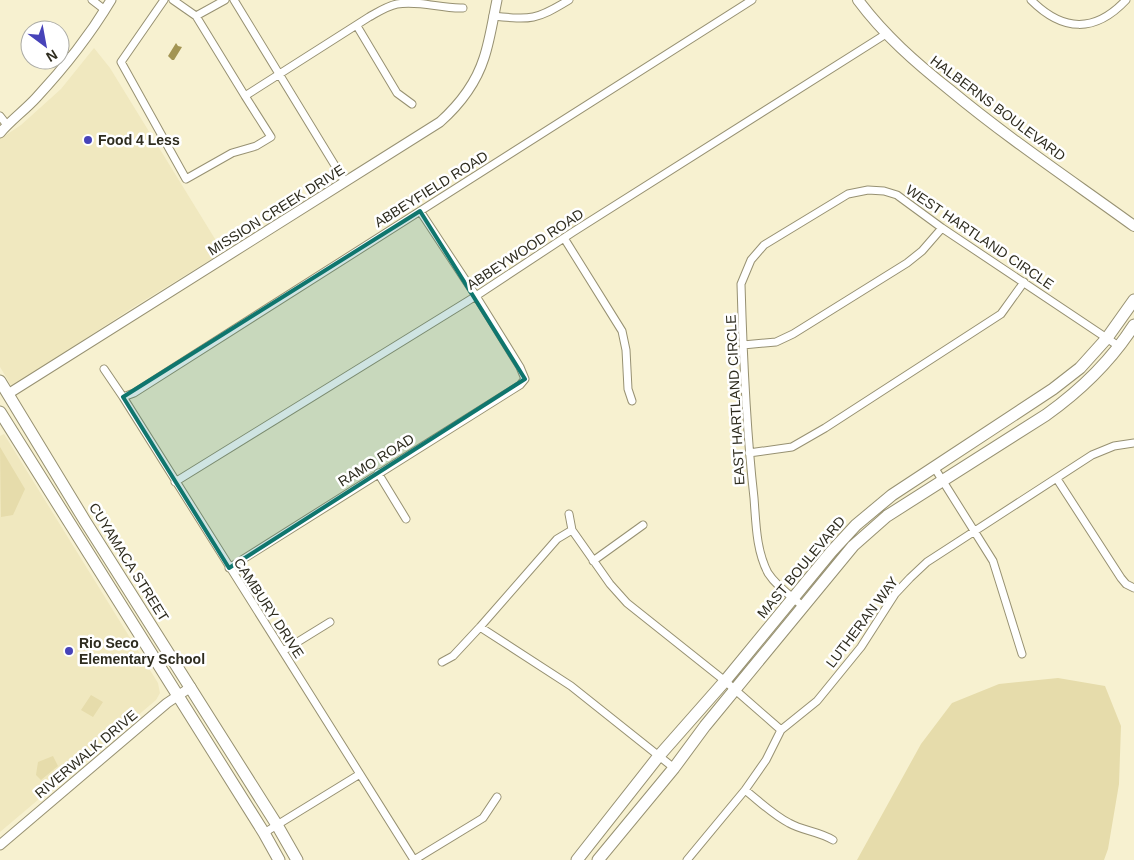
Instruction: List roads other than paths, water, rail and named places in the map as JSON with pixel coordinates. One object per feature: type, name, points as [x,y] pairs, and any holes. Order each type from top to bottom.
[{"type":"main road","name":"HALBERNS BOULEVARD","points":[[858,0],[886,34],[914,61],[984,118],[1134,226]]},
{"type":"main road","name":"MAST BOULEVARD","points":[[577,860],[658,757],[725,681],[831,552],[864,517],[934,467],[1053,389],[1080,368],[1107,338],[1134,300]]},
{"type":"main road","name":"MAST BOULEVARD","points":[[598,860],[853,546],[887,516],[1068,399],[1120,347],[1134,325]]},
{"type":"main road","name":"CUYAMACA STREET","points":[[0,381],[297,860]]},
{"type":"main road","points":[[0,412],[264,833],[279,860]]},
{"type":"main road","points":[[50,494],[64,486]]},
{"type":"street","points":[[92,0],[105,10]]},
{"type":"street","points":[[0,133],[3,125],[29,105],[48,85],[81,45],[111,0]]},
{"type":"street","points":[[164,0],[121,62],[186,179],[232,153],[256,146],[271,137],[196,16],[173,0]]},
{"type":"street","points":[[196,16],[225,0]]},
{"type":"street","points":[[234,0],[345,182]]},
{"type":"street","name":"MISSION CREEK DRIVE","points":[[8,394],[430,130],[458,104],[473,82],[485,58],[497,0]]},
{"type":"street","points":[[493,16],[523,19],[538,17],[569,0]]},
{"type":"street","name":"ABBEYFIELD ROAD","points":[[123,397],[134,393],[752,0]]},
{"type":"street","points":[[1031,0],[1050,16],[1074,24],[1097,21],[1116,11],[1126,0]]},
{"type":"street","points":[[246,96],[384,8],[412,2],[452,9],[463,8]]},
{"type":"street","points":[[357,26],[397,93],[412,104]]},
{"type":"street","name":"ABBEYWOOD ROAD","points":[[175,482],[476,296],[886,34]]},
{"type":"street","points":[[0,116],[3,125]]},
{"type":"street","name":"WEST HARTLAND CIRCLE","points":[[817,212],[848,194],[868,190],[884,191],[897,195],[942,228],[1120,347]]},
{"type":"street","points":[[420,210],[476,296]]},
{"type":"street","name":"EAST HARTLAND CIRCLE","points":[[804,607],[783,591],[772,578],[767,571],[759,549],[749,453],[741,284],[751,260],[764,245],[817,212]]},
{"type":"street","points":[[743,345],[776,342],[793,334],[907,263],[922,251],[942,228]]},
{"type":"street","points":[[564,238],[622,331],[626,350],[628,389],[632,401]]},
{"type":"street","points":[[749,453],[792,447],[825,428],[1001,314],[1024,282]]},
{"type":"street","name":"RAMO ROAD","points":[[229,568],[520,384],[524,379],[520,367],[476,296]]},
{"type":"street","name":"CAMBURY DRIVE","points":[[104,369],[414,860]]},
{"type":"street","name":"LUTHERAN WAY","points":[[687,860],[745,790],[766,760],[780,730],[816,701],[861,647],[895,594],[927,562],[1092,455],[1114,446],[1134,443]]},
{"type":"street","points":[[934,467],[993,561],[1022,654]]},
{"type":"street","points":[[378,473],[406,519]]},
{"type":"street","points":[[1057,479],[1121,578],[1126,584],[1134,588]]},
{"type":"street","points":[[568,514],[572,530],[593,561],[627,603],[725,681],[780,730]]},
{"type":"street","points":[[593,561],[642,525]]},
{"type":"street","points":[[442,662],[453,656],[558,540],[572,530]]},
{"type":"street","points":[[283,651],[330,622]]},
{"type":"street","points":[[480,627],[571,686],[674,768]]},
{"type":"street","name":"RIVERWALK DRIVE","points":[[0,845],[191,687]]},
{"type":"street","points":[[264,833],[360,774]]},
{"type":"street","points":[[745,790],[790,824],[823,834],[833,840]]},
{"type":"street","points":[[414,860],[482,818],[497,797]]},
{"type":"place","name":"Food 4 Less","points":[[88,140]]},
{"type":"place","name":"Rio Seco Elementary School","points":[[69,651]]}]
